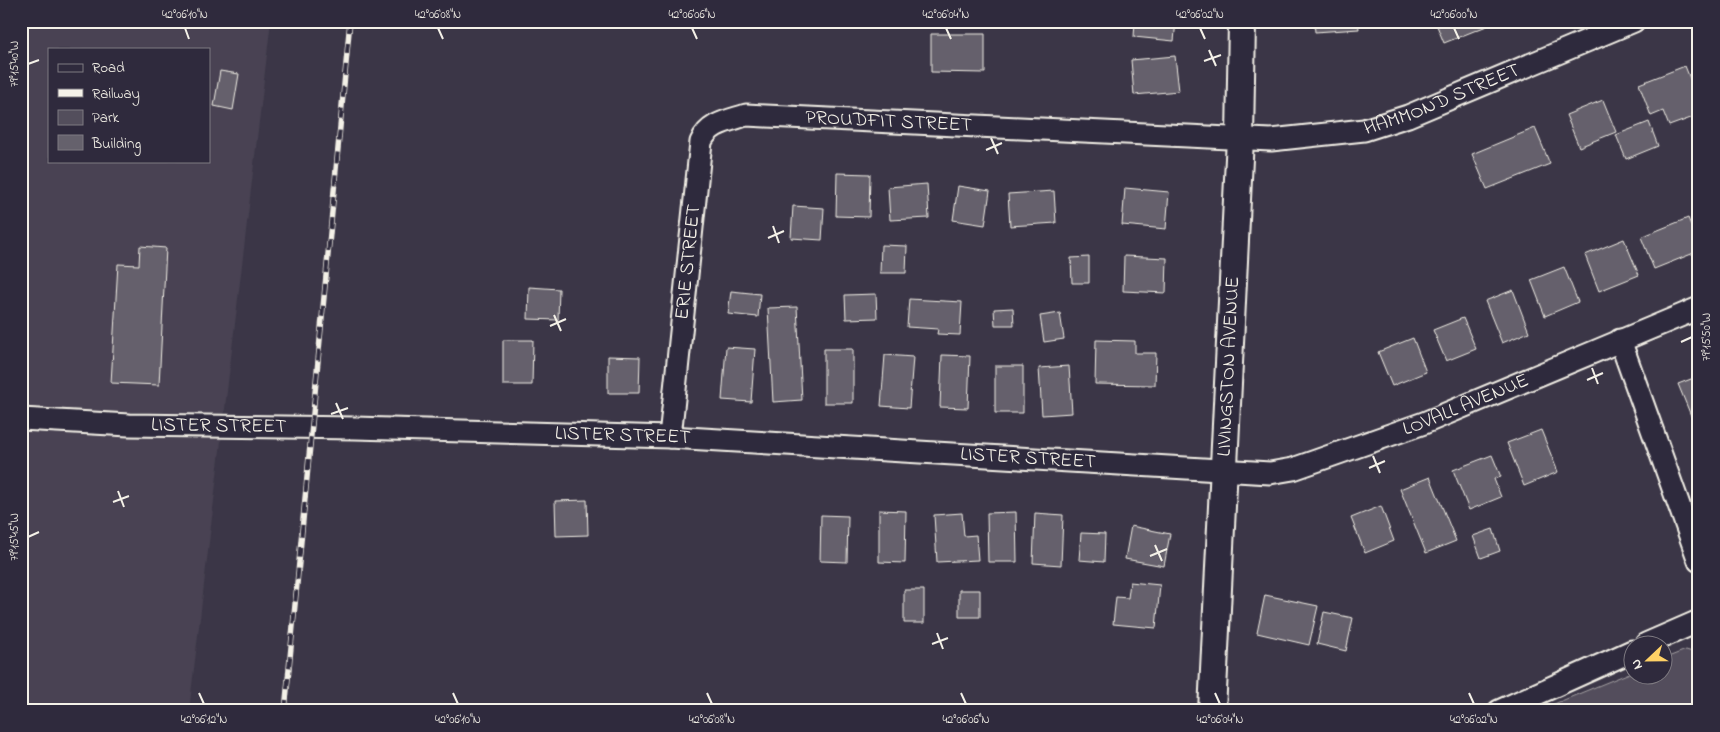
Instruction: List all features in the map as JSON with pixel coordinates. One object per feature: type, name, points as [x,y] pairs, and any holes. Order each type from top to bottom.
[{"type":"street","name":"LIVINGSTON AVENUE","points":[[1212,711],[1240,138],[1242,21]]},
{"type":"street","name":"HAMMOND STREET","points":[[1240,138],[1271,140],[1364,130],[1408,116],[1634,21]]},
{"type":"street","name":"PROUDFIT STREET","points":[[746,116],[1240,138]]},
{"type":"street","name":"ERIE STREET","points":[[670,437],[702,142],[705,132],[714,126],[746,116]]},
{"type":"street","name":"LOVALL AVENUE","points":[[1224,470],[1270,473],[1293,469],[1424,423],[1699,308]]},
{"type":"street","points":[[1620,340],[1699,561]]},
{"type":"street","name":"LISTER STREET","points":[[21,420],[129,425],[356,428],[670,437],[1224,470]]},
{"type":"street","points":[[1669,634],[1699,621]]},
{"type":"street","points":[[1499,711],[1622,656]]},
{"type":"shaded area","points":[[21,21],[271,21],[189,711],[21,711]]},
{"type":"green space","points":[[1686,650],[1699,654],[1699,711],[1537,711],[1622,676],[1622,684],[1672,684],[1672,655]]},
{"type":"building","points":[[1135,21],[1176,21],[1174,41],[1134,37]]},
{"type":"building","points":[[1314,21],[1358,21],[1359,29],[1315,32]]},
{"type":"building","points":[[1435,21],[1499,21],[1444,43]]},
{"type":"building","points":[[931,34],[985,34],[985,73],[931,72]]},
{"type":"building","points":[[1175,56],[1179,91],[1134,95],[1131,60]]},
{"type":"building","points":[[1685,66],[1699,101],[1699,115],[1669,126],[1663,111],[1651,116],[1639,84]]},
{"type":"building","points":[[220,71],[239,74],[233,110],[214,106]]},
{"type":"building","points":[[1603,100],[1616,132],[1579,147],[1566,115]]},
{"type":"building","points":[[1649,122],[1658,146],[1626,159],[1616,135]]},
{"type":"building","points":[[1535,128],[1550,164],[1487,189],[1472,154]]},
{"type":"building","points":[[837,173],[870,174],[869,217],[836,216]]},
{"type":"building","points":[[927,184],[929,218],[890,220],[888,187]]},
{"type":"building","points":[[958,186],[990,191],[985,225],[953,220]]},
{"type":"building","points":[[1125,188],[1169,192],[1166,229],[1122,225]]},
{"type":"building","points":[[1054,191],[1056,223],[1010,226],[1008,194]]},
{"type":"building","points":[[793,206],[824,208],[822,240],[791,238]]},
{"type":"building","points":[[1688,218],[1699,244],[1699,251],[1654,269],[1641,237]]},
{"type":"building","points":[[1624,239],[1639,275],[1599,291],[1585,255]]},
{"type":"building","points":[[881,245],[907,246],[906,273],[880,273]]},
{"type":"building","points":[[140,246],[166,248],[159,385],[111,383],[118,264],[139,265]]},
{"type":"building","points":[[1124,256],[1167,258],[1166,293],[1123,291]]},
{"type":"building","points":[[1089,257],[1089,283],[1072,283],[1071,258]]},
{"type":"building","points":[[1564,267],[1578,302],[1545,316],[1531,280]]},
{"type":"building","points":[[529,287],[559,289],[558,320],[528,319]]},
{"type":"building","points":[[1513,290],[1529,332],[1502,343],[1485,301]]},
{"type":"building","points":[[731,291],[760,294],[758,317],[728,314]]},
{"type":"building","points":[[876,294],[877,318],[846,319],[845,295]]},
{"type":"building","points":[[909,299],[962,302],[960,335],[937,334],[938,329],[907,327]]},
{"type":"building","points":[[797,307],[802,400],[773,402],[768,308]]},
{"type":"building","points":[[1013,308],[1014,325],[995,325],[994,309]]},
{"type":"building","points":[[1060,313],[1064,339],[1044,342],[1040,316]]},
{"type":"building","points":[[1463,318],[1476,349],[1446,361],[1433,330]]},
{"type":"building","points":[[1413,338],[1426,372],[1392,386],[1378,352]]},
{"type":"building","points":[[503,340],[533,340],[532,385],[503,385]]},
{"type":"building","points":[[1096,340],[1135,341],[1135,353],[1156,353],[1155,385],[1095,384]]},
{"type":"building","points":[[726,347],[755,349],[751,402],[722,400]]},
{"type":"building","points":[[824,349],[853,349],[853,403],[824,403]]},
{"type":"building","points":[[885,355],[913,357],[909,408],[881,406]]},
{"type":"building","points":[[942,355],[970,356],[968,408],[940,407]]},
{"type":"building","points":[[608,356],[640,357],[639,393],[608,393]]},
{"type":"building","points":[[995,366],[1023,366],[1023,413],[995,413]]},
{"type":"building","points":[[1069,366],[1072,413],[1042,415],[1039,368]]},
{"type":"building","points":[[1699,376],[1699,421],[1694,423],[1678,384]]},
{"type":"building","points":[[1541,430],[1558,472],[1524,486],[1507,443]]},
{"type":"building","points":[[1492,455],[1501,477],[1494,479],[1501,497],[1469,510],[1453,470]]},
{"type":"building","points":[[1430,477],[1456,541],[1426,553],[1400,489]]},
{"type":"building","points":[[587,500],[588,535],[556,536],[555,501]]},
{"type":"building","points":[[1381,506],[1394,541],[1365,553],[1351,518]]},
{"type":"building","points":[[879,510],[906,511],[905,563],[879,562]]},
{"type":"building","points":[[1016,512],[1017,562],[988,562],[987,513]]},
{"type":"building","points":[[962,513],[964,536],[976,535],[978,560],[937,562],[934,515]]},
{"type":"building","points":[[1035,513],[1063,515],[1061,565],[1033,563]]},
{"type":"building","points":[[821,515],[848,516],[847,562],[820,561]]},
{"type":"building","points":[[1131,526],[1170,534],[1164,566],[1125,559]]},
{"type":"building","points":[[1493,529],[1500,551],[1481,558],[1473,536]]},
{"type":"building","points":[[1081,533],[1105,534],[1104,562],[1079,560]]},
{"type":"building","points":[[1130,582],[1160,585],[1156,628],[1113,624],[1116,597],[1128,598]]},
{"type":"building","points":[[904,590],[924,590],[924,623],[904,623]]},
{"type":"building","points":[[959,590],[980,590],[980,617],[959,617]]},
{"type":"building","points":[[1265,595],[1318,606],[1309,645],[1257,633]]},
{"type":"building","points":[[1324,612],[1353,618],[1346,651],[1317,644]]},
{"type":"railway","points":[[285,711],[350,21]]}]
